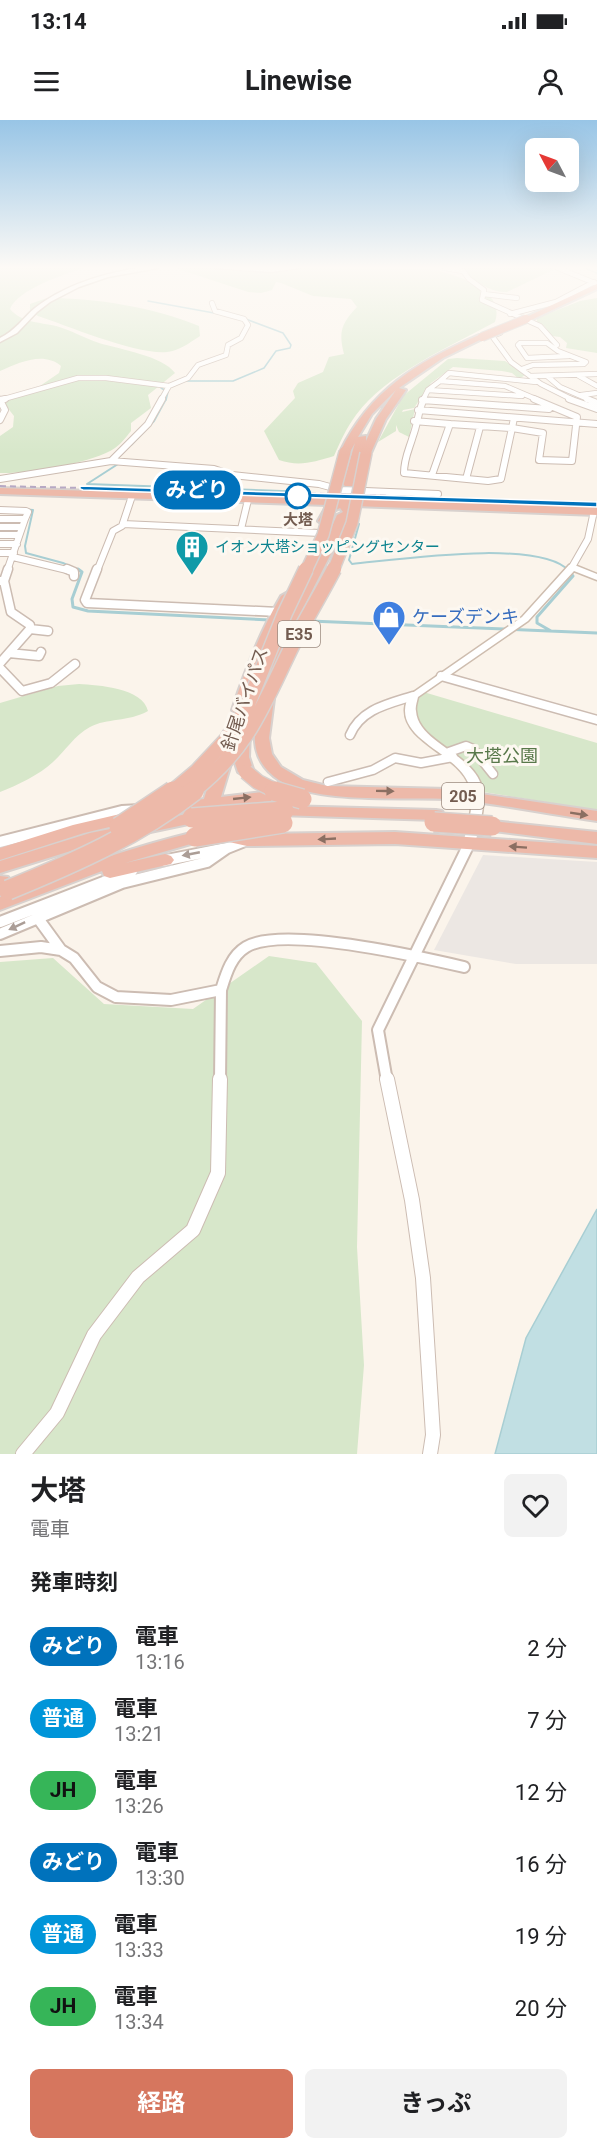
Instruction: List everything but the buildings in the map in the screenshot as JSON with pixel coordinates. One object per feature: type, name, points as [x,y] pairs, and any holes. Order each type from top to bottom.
[{"type":"highway","name":"E35","points":[[184,790],[196,771],[226,740],[252,699],[285,613],[323,535],[345,452],[357,427],[383,396],[425,364],[500,330]]},
{"type":"highway","name":"E35","points":[[1,883],[106,846],[151,821],[184,790],[235,752],[268,702],[293,646],[344,547],[354,515],[366,453],[375,430],[394,399],[414,378],[442,358],[482,337]]},
{"type":"highway","name":"205","points":[[436,816],[302,799],[269,789],[246,772],[240,750],[243,726],[287,618],[302,597],[326,554],[342,512],[347,484],[361,440],[375,417],[409,380],[442,358]]},
{"type":"highway","points":[[347,484],[355,438],[383,396]]},
{"type":"highway","points":[[0,491],[298,501],[342,512],[385,504]]},
{"type":"highway","points":[[298,501],[323,510],[326,518]]},
{"type":"highway","points":[[342,512],[385,504],[596,511]]},
{"type":"highway","name":"針尾バイパス","points":[[597,816],[478,798],[327,786],[285,777],[267,762],[261,738],[265,704],[282,659],[287,618],[330,567],[342,512],[329,509],[287,618],[241,709],[212,802],[210,820],[213,825],[226,836],[247,840],[395,838],[597,852]]},
{"type":"highway","points":[[287,618],[342,512]]},
{"type":"highway","points":[[247,840],[266,822],[274,795],[274,786],[259,758],[256,747],[265,704]]},
{"type":"highway","points":[[166,809],[189,800],[219,776]]},
{"type":"highway","points":[[1,883],[24,852],[89,826],[148,812],[327,786]]},
{"type":"highway","points":[[0,854],[24,852],[192,818],[354,819],[436,816],[597,838]]},
{"type":"highway","points":[[1,883],[87,869],[195,837],[284,817]]},
{"type":"highway","name":"205","points":[[493,823],[597,830]]},
{"type":"highway","points":[[0,911],[88,879],[165,860]]},
{"type":"street","points":[[0,340],[16,330]]},
{"type":"street","points":[[0,420],[5,410],[0,400],[78,378],[106,378],[169,386],[188,378],[198,365],[226,355],[228,345],[244,334],[246,330]]},
{"type":"street","points":[[505,330],[492,336],[510,362],[536,382],[567,399],[597,409]]},
{"type":"street","points":[[543,330],[562,348],[580,353],[597,364]]},
{"type":"street","points":[[522,369],[533,365],[584,364],[586,362],[569,356],[547,343],[518,345],[533,365]]},
{"type":"street","points":[[527,358],[569,356]]},
{"type":"street","points":[[514,418],[501,479],[488,481],[404,473],[404,458],[414,434],[414,421],[422,400],[428,390],[449,373],[536,382]]},
{"type":"street","points":[[530,376],[597,374]]},
{"type":"street","points":[[577,375],[597,386]]},
{"type":"street","points":[[547,376],[560,387],[597,403]]},
{"type":"street","points":[[414,421],[543,433],[539,460],[567,463],[572,461],[577,417],[505,386],[440,381]]},
{"type":"street","points":[[111,461],[148,424],[169,386]]},
{"type":"street","points":[[428,390],[525,396]]},
{"type":"street","points":[[567,399],[597,393]]},
{"type":"street","points":[[422,400],[553,408]]},
{"type":"street","points":[[418,410],[597,424]]},
{"type":"street","points":[[432,476],[450,424]]},
{"type":"street","points":[[466,479],[480,427]]},
{"type":"street","points":[[0,479],[111,461],[214,469],[232,475],[320,484],[340,490],[382,493],[392,490],[438,494]]},
{"type":"street","points":[[123,524],[132,496]]},
{"type":"street","points":[[241,529],[248,500]]},
{"type":"street","points":[[0,510],[28,512],[12,557],[3,571],[2,581],[4,602],[11,612],[30,625],[30,629]]},
{"type":"street","points":[[350,735],[353,724],[362,716],[414,696],[525,619],[569,570],[588,539],[596,511]]},
{"type":"street","points":[[0,519],[25,519]]},
{"type":"street","points":[[287,618],[87,603],[85,600],[112,531],[123,524],[320,533]]},
{"type":"street","points":[[0,527],[22,527]]},
{"type":"street","points":[[0,535],[19,535]]},
{"type":"street","points":[[0,544],[16,544]]},
{"type":"street","points":[[0,553],[66,569],[74,572],[74,576]]},
{"type":"street","points":[[0,562],[12,557]]},
{"type":"street","points":[[569,570],[597,577]]},
{"type":"street","points":[[30,629],[48,631]]},
{"type":"street","points":[[0,663],[30,629]]},
{"type":"street","points":[[9,653],[39,656]]},
{"type":"street","points":[[0,668],[22,691],[35,690],[61,676],[75,664]]},
{"type":"street","points":[[441,676],[597,720]]},
{"type":"street","points":[[414,696],[409,707],[411,720],[420,733],[451,755],[474,781],[478,798],[469,844],[378,1030],[412,1200],[423,1278],[433,1435],[430,1454]]},
{"type":"street","points":[[327,786],[373,770],[395,758],[420,763],[451,755],[466,746],[473,749],[493,774]]},
{"type":"street","points":[[0,842],[122,811],[132,809],[148,812]]},
{"type":"street","points":[[0,922],[165,860],[227,848],[247,840]]},
{"type":"street","points":[[0,934],[127,882],[212,860],[227,848]]},
{"type":"street","points":[[38,917],[61,950]]},
{"type":"street","points":[[23,1454],[57,1413],[94,1335],[106,1318],[138,1277],[193,1230],[218,1173],[221,990],[229,963],[250,944],[281,939],[414,955],[464,967]]},
{"type":"street","points":[[0,951],[41,947],[61,950],[74,958],[96,987],[116,997],[171,1000],[221,990]]},
{"type":"shaded area","points":[[483,855],[597,862],[597,964],[516,964],[434,950]]},
{"type":"green space","points":[[0,330],[68,330],[99,343],[151,358],[169,367],[175,373],[148,395],[151,408],[131,423],[131,431],[115,448],[76,463],[26,472],[0,473],[0,436],[13,427],[14,416],[3,402],[37,388],[59,373],[61,366],[47,359],[39,359],[23,362],[0,371]]},
{"type":"green space","points":[[77,330],[199,330],[200,336],[171,351],[154,352],[121,345]]},
{"type":"green space","points":[[343,330],[479,330],[420,362],[384,387],[356,415],[334,456],[306,463],[279,460],[264,431],[295,398],[293,391],[298,383],[323,372],[329,357],[344,354]]},
{"type":"green space","points":[[547,330],[597,330],[597,353],[566,348],[567,343],[560,337],[552,336]]},
{"type":"green space","points":[[448,359],[505,361],[525,375],[519,379],[512,373],[502,371],[453,367],[431,383],[414,408],[403,410],[402,412],[415,409],[409,437],[399,432],[396,425],[396,431],[378,442],[403,396]]},
{"type":"green space","points":[[79,684],[119,689],[138,697],[148,711],[90,727],[41,771],[0,792],[0,703],[58,686]]},
{"type":"green space","name":"大塔公園","points":[[420,691],[597,743],[597,810],[477,791],[453,757],[411,720]]},
{"type":"green space","points":[[269,956],[316,963],[362,1021],[357,1247],[364,1365],[357,1454],[0,1454],[0,962],[53,958],[104,1004],[193,1009]]},
{"type":"water","points":[[597,1209],[597,1454],[495,1454],[526,1338]]},
{"type":"waterway","points":[[184,381],[233,381],[264,368],[276,351],[290,348],[291,345],[283,333],[276,330]]},
{"type":"waterway","points":[[163,386],[161,388],[168,392],[166,400]]},
{"type":"waterway","points":[[131,445],[154,421],[166,399]]},
{"type":"waterway","points":[[118,464],[87,484],[310,492]]},
{"type":"waterway","points":[[11,508],[33,510],[25,546],[26,553],[63,563],[80,571]]},
{"type":"waterway","points":[[359,524],[349,560],[352,564],[432,556],[499,553],[529,555],[553,561],[569,571]]},
{"type":"waterway","points":[[78,569],[82,572],[72,599],[73,607],[88,611],[270,620]]},
{"type":"waterway","points":[[551,631],[537,623],[537,617],[573,576],[568,569]]},
{"type":"waterway","points":[[310,621],[597,633]]},
{"type":"railway","points":[[0,486],[368,495],[597,505]]},
{"type":"train","name":"みどり","points":[[369,498],[83,488],[369,495],[597,505]]},
{"type":"place","name":"大塔","points":[[298,496]]},
{"type":"place","name":"イオン大塔ショッピングセンター","points":[[192,576]]},
{"type":"place","name":"ケーズデンキ","points":[[389,646]]}]
